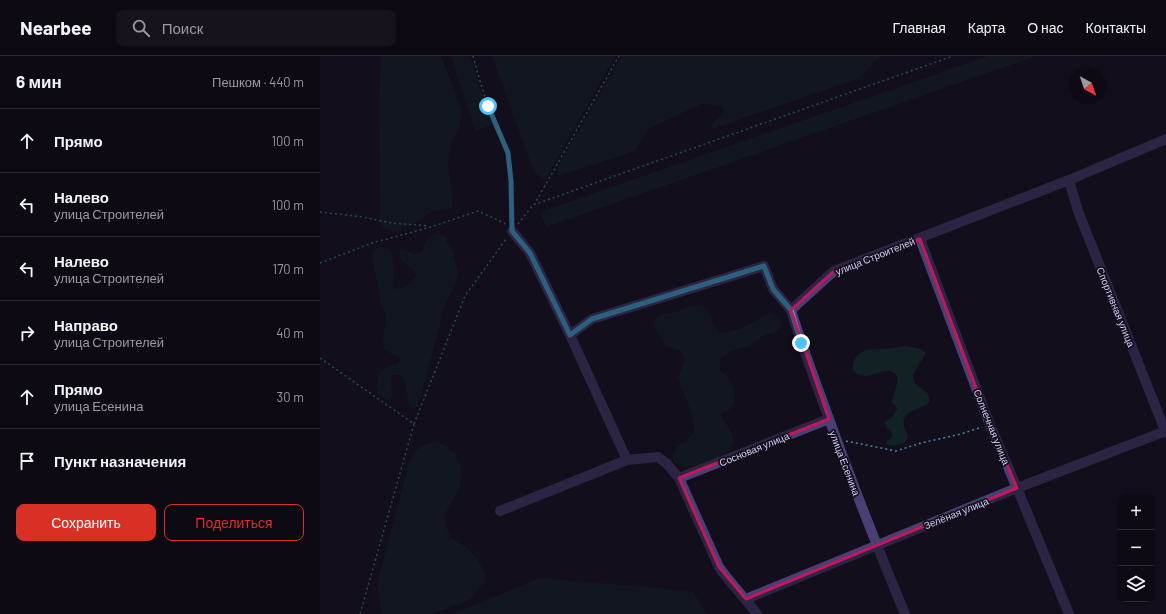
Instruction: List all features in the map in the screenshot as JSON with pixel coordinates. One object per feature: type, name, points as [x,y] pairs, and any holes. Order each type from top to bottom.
[{"type":"street","name":"улица Строителей","points":[[791,310],[834,271],[920,239],[1166,140]]},
{"type":"street","name":"Спортивная улица","points":[[1069,180],[1078,211],[1166,432]]},
{"type":"street","points":[[512,231],[530,253],[570,335],[627,460]]},
{"type":"street","name":"Солнечная улица","points":[[920,239],[990,425],[1069,614]]},
{"type":"street","points":[[570,335],[592,319],[764,266],[773,289],[791,310]]},
{"type":"street","name":"улица Есенина","points":[[791,310],[801,343],[836,439],[904,614]]},
{"type":"street","name":"Сосновая улица","points":[[679,478],[829,419]]},
{"type":"street","name":"Зелёная улица","points":[[746,599],[1017,488],[1166,432]]},
{"type":"street","points":[[500,511],[627,460],[658,457],[667,464],[679,478],[719,567],[728,580],[758,614]]},
{"type":"path","points":[[473,56],[488,106],[508,153],[511,181],[512,231]]},
{"type":"path","points":[[360,614],[414,424],[465,296],[512,231],[534,205],[619,56]]},
{"type":"path","points":[[534,205],[953,56]]},
{"type":"path","points":[[320,263],[372,243],[430,227],[478,211],[504,223],[512,231]]},
{"type":"path","points":[[320,212],[363,217],[391,223],[430,227]]},
{"type":"path","points":[[320,358],[414,424]]},
{"type":"path","points":[[836,439],[896,451],[990,425]]},
{"type":"highlighted area","points":[[920,239],[990,425],[1017,488],[746,599],[719,567],[679,478],[829,419],[791,310],[834,271]]},
{"type":"shaded area","points":[[381,56],[441,56],[462,110],[458,133],[453,137],[449,153],[448,165],[453,202],[452,207],[448,210],[432,211],[413,224],[400,230],[390,232],[381,225],[380,215],[379,101]]},
{"type":"shaded area","points":[[451,56],[470,56],[492,125],[475,131]]},
{"type":"shaded area","points":[[492,56],[615,56],[545,180],[534,172]]},
{"type":"shaded area","points":[[622,56],[880,56],[860,78],[712,129],[711,124],[724,112],[722,106],[703,103],[650,128],[635,151],[558,176],[557,168]]},
{"type":"shaded area","points":[[988,56],[1036,56],[546,227],[540,212]]},
{"type":"shaded area","points":[[437,233],[445,236],[447,243],[452,249],[459,275],[444,307],[418,406],[415,409],[411,408],[409,405],[405,381],[400,375],[392,375],[391,399],[388,400],[383,397],[377,388],[380,373],[390,365],[398,364],[400,357],[384,349],[383,335],[386,315],[381,305],[372,255],[377,248],[384,247],[389,249],[393,260],[394,286],[397,289],[403,288],[410,283],[416,275],[412,269],[404,263],[399,252],[401,249],[419,255],[426,240]]},
{"type":"shaded area","points":[[697,306],[707,309],[717,330],[721,333],[743,328],[768,314],[774,314],[778,317],[781,324],[780,328],[775,332],[763,336],[748,346],[728,352],[721,358],[721,371],[730,381],[735,396],[732,407],[722,413],[721,417],[731,432],[733,444],[726,453],[711,461],[686,467],[679,466],[675,462],[673,456],[680,444],[689,438],[694,431],[691,413],[678,378],[684,364],[684,357],[680,350],[668,346],[661,339],[654,322],[659,316]]},
{"type":"shaded area","points":[[905,346],[918,348],[925,352],[924,357],[913,376],[915,383],[928,394],[930,401],[923,407],[913,410],[906,416],[904,426],[908,438],[901,444],[892,446],[886,444],[886,442],[892,437],[892,434],[886,427],[885,422],[892,417],[897,409],[892,403],[897,383],[897,376],[893,372],[889,371],[864,376],[859,375],[855,372],[853,365],[856,357],[863,351]]},
{"type":"shaded area","points":[[437,442],[453,452],[459,461],[461,472],[460,488],[449,507],[445,518],[447,528],[454,540],[465,546],[477,559],[485,574],[486,582],[477,589],[475,595],[468,601],[431,614],[382,614],[378,592],[378,580],[409,463],[416,450],[423,445]]},
{"type":"shaded area","points":[[540,578],[693,592],[707,614],[453,614]]},
{"type":"route","points":[[488,106],[508,153],[511,181],[512,231],[530,253],[570,335],[592,319],[764,266],[773,289],[791,310],[801,343]]}]
